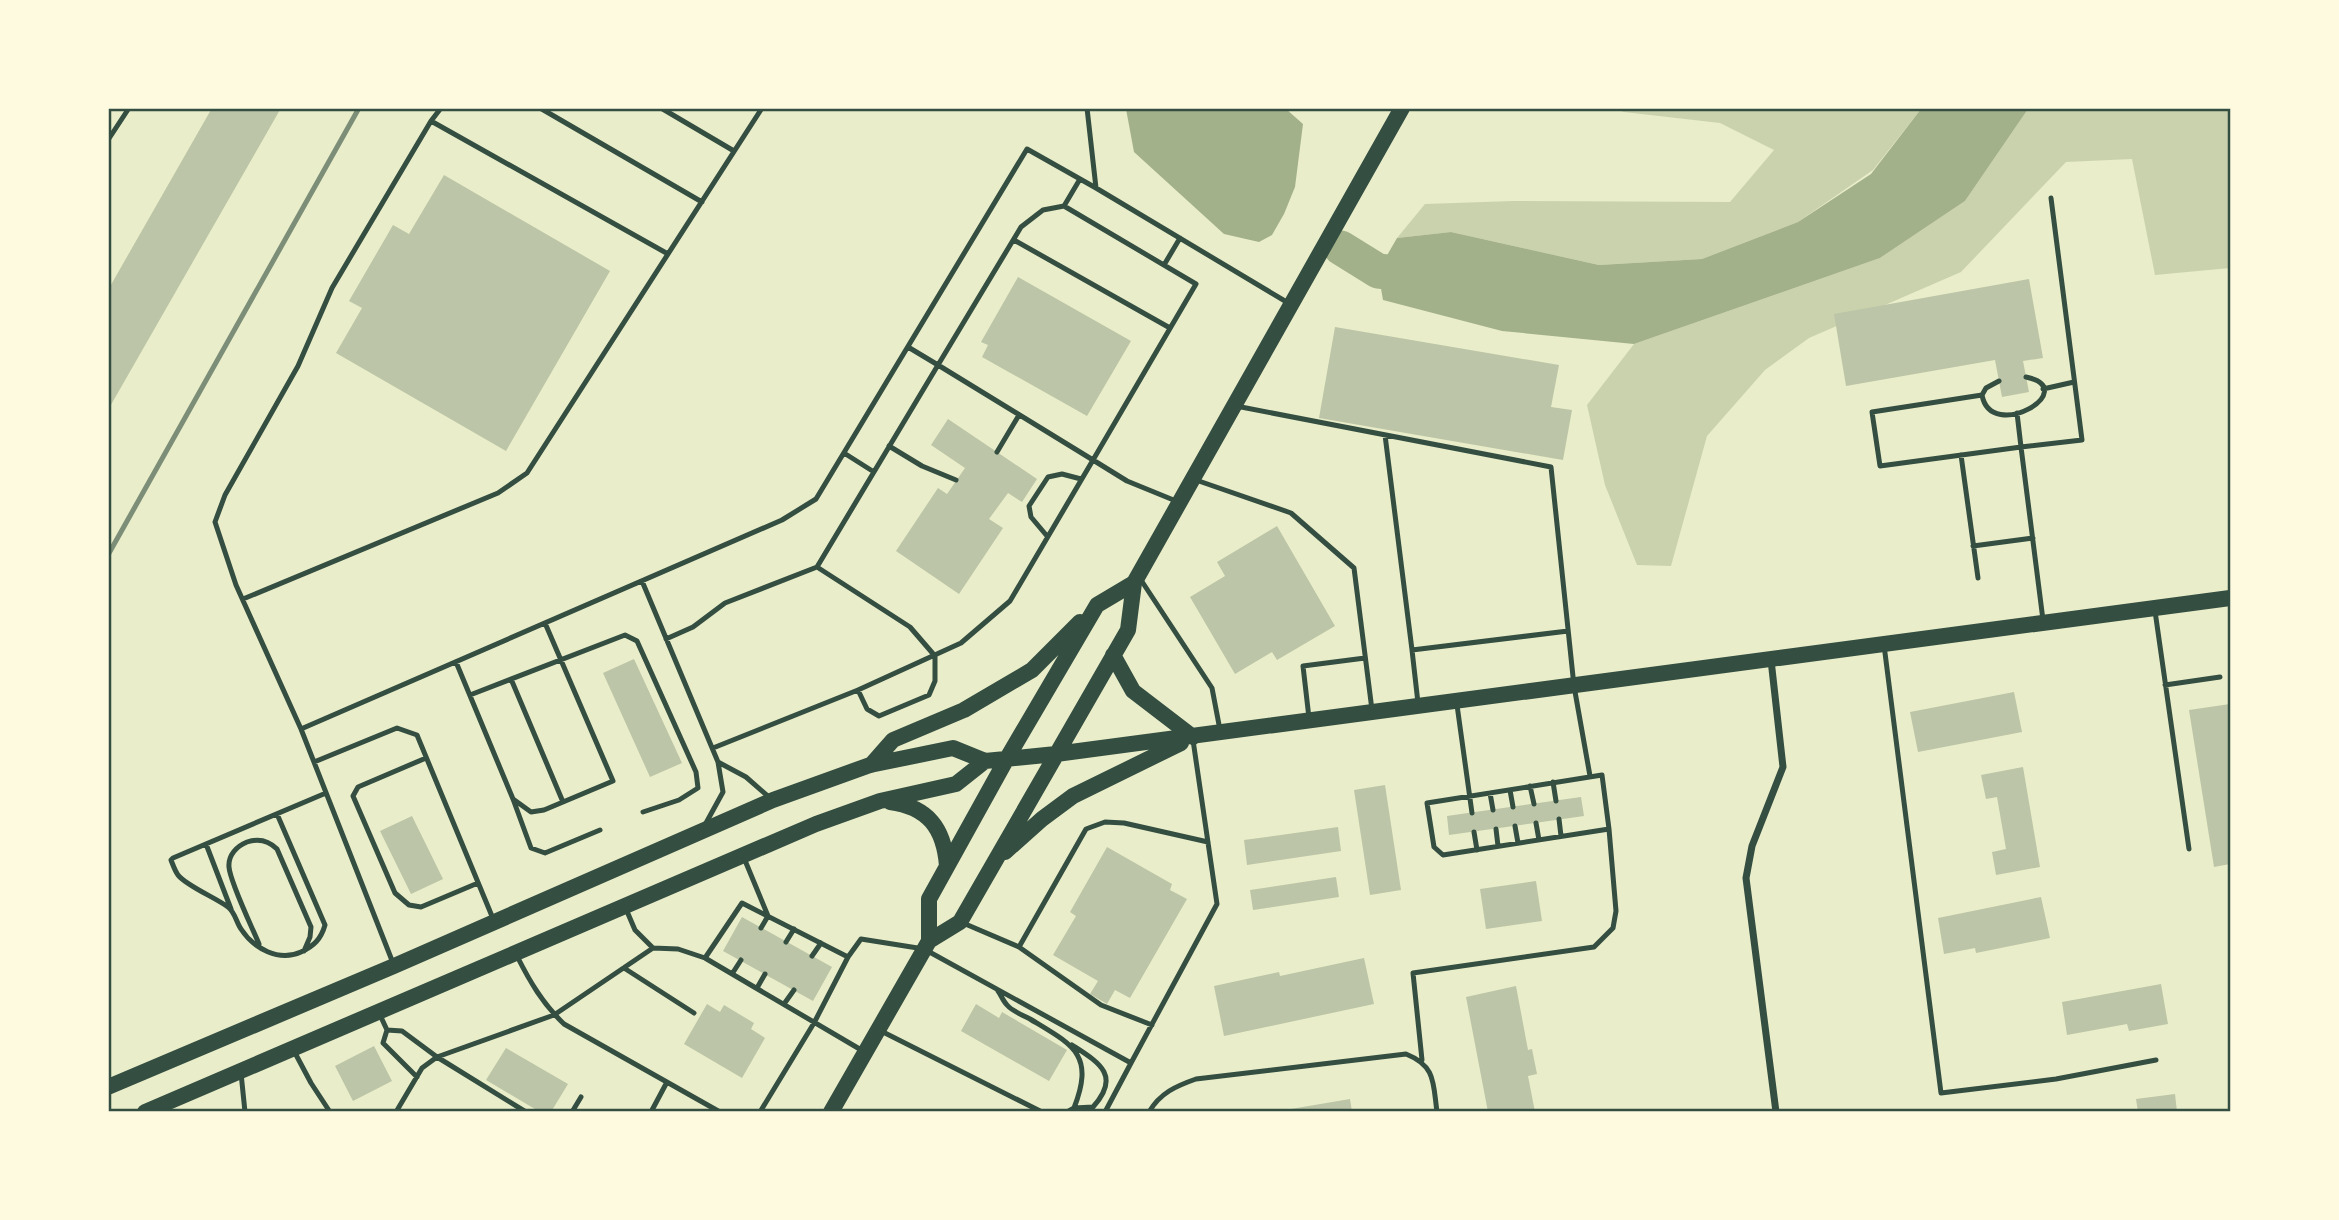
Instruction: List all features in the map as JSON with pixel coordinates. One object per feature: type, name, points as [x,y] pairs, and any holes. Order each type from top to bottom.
[{"type":"main road","points":[[831,1111],[927,945],[961,922],[1128,630],[1136,579],[1402,108]]},
{"type":"main road","points":[[870,765],[893,740],[964,710],[1032,670],[1097,605],[1136,579]]},
{"type":"main road","points":[[108,1087],[394,966],[773,800],[870,765],[953,748],[985,761],[1056,754],[2231,598]]},
{"type":"main road","points":[[927,945],[929,899],[1006,760],[1097,605]]},
{"type":"main road","points":[[1113,655],[1133,691],[1193,737]]},
{"type":"main road","points":[[995,861],[1042,818],[1073,796],[1193,737]]},
{"type":"main road","points":[[153,1110],[816,824],[880,801],[956,784],[985,761]]},
{"type":"main road","points":[[880,801],[910,804],[928,817],[946,846],[947,867]]},
{"type":"street","points":[[1772,660],[1783,767],[1752,846],[1746,878],[1776,1111]]},
{"type":"lane","points":[[108,140],[129,108]]},
{"type":"lane","points":[[394,966],[301,729],[243,599],[215,522],[225,495],[298,366],[332,288],[441,108]]},
{"type":"lane","points":[[540,108],[702,202]]},
{"type":"lane","points":[[661,108],[734,151]]},
{"type":"lane","points":[[243,599],[498,493],[527,473],[762,108]]},
{"type":"lane","points":[[1087,108],[1096,188]]},
{"type":"lane","points":[[431,121],[668,254]]},
{"type":"lane","points":[[301,729],[782,520],[816,499],[1027,149],[1290,304]]},
{"type":"lane","points":[[1064,206],[1080,179]]},
{"type":"lane","points":[[1982,395],[1871,411],[1880,466],[2082,440],[2051,198]]},
{"type":"lane","points":[[666,639],[693,627],[724,603],[817,566],[1021,227],[1043,210],[1064,206],[1196,284],[1010,601],[961,643],[935,656],[713,748]]},
{"type":"lane","points":[[1164,265],[1180,238]]},
{"type":"lane","points":[[1014,240],[1170,328]]},
{"type":"lane","points":[[908,347],[1128,481],[1179,502]]},
{"type":"lane","points":[[1999,381],[1986,388],[1982,395],[1983,404],[1992,411],[2005,415],[2040,403],[2044,398],[2043,389],[2036,379],[2026,377]]},
{"type":"lane","points":[[2043,389],[2074,382]]},
{"type":"lane","points":[[1233,405],[1551,467],[1574,686],[1590,776]]},
{"type":"lane","points":[[2017,413],[2044,623]]},
{"type":"lane","points":[[997,452],[1019,415]]},
{"type":"lane","points":[[1385,435],[1418,707]]},
{"type":"lane","points":[[890,446],[922,466],[956,480]]},
{"type":"lane","points":[[844,453],[874,472]]},
{"type":"lane","points":[[1961,455],[1978,578]]},
{"type":"lane","points":[[1047,536],[1031,517],[1029,506],[1048,477],[1062,474],[1081,480]]},
{"type":"lane","points":[[1192,479],[1291,513],[1354,568],[1373,713]]},
{"type":"lane","points":[[1973,546],[2033,538]]},
{"type":"lane","points":[[817,566],[910,626],[935,656],[935,681],[929,695],[897,710],[879,716],[867,709],[858,690]]},
{"type":"lane","points":[[1136,579],[1212,688],[1221,733]]},
{"type":"lane","points":[[642,581],[718,762],[723,792],[701,832]]},
{"type":"lane","points":[[2154,608],[2189,849]]},
{"type":"lane","points":[[513,799],[531,812],[544,810],[613,781],[545,623]]},
{"type":"lane","points":[[1412,650],[1568,631]]},
{"type":"lane","points":[[470,695],[625,635],[638,641],[696,772],[698,788],[679,800],[643,812]]},
{"type":"lane","points":[[1884,645],[1941,1093],[2056,1079],[2156,1060]]},
{"type":"lane","points":[[1310,721],[1303,666],[1366,658]]},
{"type":"lane","points":[[456,662],[531,848],[545,853],[600,830]]},
{"type":"lane","points":[[2165,685],[2220,677]]},
{"type":"lane","points":[[510,679],[563,802]]},
{"type":"lane","points":[[1456,702],[1472,813]]},
{"type":"lane","points":[[314,762],[397,728],[417,735],[495,922]]},
{"type":"lane","points":[[1105,1111],[1217,904],[1193,737]]},
{"type":"lane","points":[[426,758],[358,787],[353,796],[395,893],[409,905],[421,907],[478,883]]},
{"type":"lane","points":[[718,762],[746,777],[773,800]]},
{"type":"lane","points":[[1437,1111],[1432,1076],[1422,1060],[1413,973],[1594,947],[1613,928],[1616,911],[1609,829],[1602,775],[1427,803],[1434,847],[1443,855],[1609,829]]},
{"type":"lane","points":[[1553,782],[1556,801]]},
{"type":"lane","points":[[1530,786],[1534,804]]},
{"type":"lane","points":[[1510,790],[1513,807]]},
{"type":"lane","points":[[231,909],[178,876],[173,858],[326,793]]},
{"type":"lane","points":[[1490,793],[1493,810]]},
{"type":"lane","points":[[206,844],[236,921],[247,938],[273,955],[281,957],[304,951],[322,936],[325,925],[277,814]]},
{"type":"lane","points":[[1559,820],[1562,836]]},
{"type":"lane","points":[[1019,947],[1086,829],[1105,822],[1124,823],[1208,842]]},
{"type":"lane","points":[[1536,823],[1539,840]]},
{"type":"lane","points":[[1515,826],[1518,843]]},
{"type":"lane","points":[[1496,829],[1498,846]]},
{"type":"lane","points":[[1474,832],[1477,850]]},
{"type":"lane","points":[[260,947],[228,866],[233,852],[240,846],[262,840],[270,842],[277,849],[311,927],[304,951]]},
{"type":"lane","points":[[743,855],[768,916]]},
{"type":"lane","points":[[705,958],[742,902],[848,957]]},
{"type":"lane","points":[[625,906],[635,930],[653,948]]},
{"type":"lane","points":[[761,928],[768,916]]},
{"type":"lane","points":[[961,922],[1019,947],[1101,1005],[1152,1025]]},
{"type":"lane","points":[[786,942],[794,929]]},
{"type":"lane","points":[[760,1111],[861,939],[927,945],[997,990],[1131,1063]]},
{"type":"lane","points":[[812,956],[821,943]]},
{"type":"lane","points":[[396,1111],[422,1068],[437,1057],[554,1015],[653,948],[678,949],[705,958],[865,1052]]},
{"type":"lane","points":[[516,953],[527,978],[545,1006],[564,1024],[720,1111]]},
{"type":"lane","points":[[732,974],[741,960]]},
{"type":"lane","points":[[624,968],[694,1013]]},
{"type":"lane","points":[[757,988],[765,974]]},
{"type":"lane","points":[[784,1004],[794,990]]},
{"type":"lane","points":[[997,990],[1008,1007],[1062,1038],[1105,1071],[1105,1088],[1093,1107],[1067,1111]]},
{"type":"lane","points":[[379,1012],[387,1030],[383,1042],[417,1077]]},
{"type":"lane","points":[[878,1029],[1042,1111]]},
{"type":"lane","points":[[387,1030],[402,1031],[437,1057],[526,1111]]},
{"type":"lane","points":[[1062,1038],[1081,1058],[1083,1069],[1074,1108]]},
{"type":"lane","points":[[293,1048],[311,1083],[330,1111]]},
{"type":"lane","points":[[1149,1111],[1155,1100],[1175,1086],[1196,1079],[1406,1054],[1422,1060]]},
{"type":"lane","points":[[240,1071],[245,1111]]},
{"type":"lane","points":[[661,1111],[652,1109],[667,1082]]},
{"type":"lane","points":[[572,1111],[581,1097]]},
{"type":"shaded area","points":[[1126,109],[1286,109],[1303,124],[1295,187],[1272,235],[1259,242],[1224,234],[1134,152]]},
{"type":"shaded area","points":[[1615,109],[1921,109],[1873,170],[1798,222],[1702,259],[1599,265],[1451,232],[1397,238],[1425,204],[1513,201],[1730,202],[1774,150],[1720,123]]},
{"type":"shaded area","points":[[1921,109],[2028,109],[1965,201],[1880,258],[1634,344],[1502,331],[1383,300],[1378,271],[1397,238],[1451,232],[1599,265],[1702,259],[1798,222],[1871,174]]},
{"type":"shaded area","points":[[2028,109],[2230,109],[2230,268],[2155,275],[2132,159],[2066,162],[1961,272],[1809,338],[1765,370],[1707,436],[1671,566],[1637,565],[1605,485],[1587,405],[1634,344],[1880,258],[1965,201]]},
{"type":"building","points":[[212,108],[281,108],[108,410],[108,290]]},
{"type":"building","points":[[444,175],[610,271],[506,451],[336,353],[362,308],[349,301],[393,225],[409,234]]},
{"type":"building","points":[[1018,277],[1131,341],[1087,416],[982,357],[988,345],[981,342]]},
{"type":"building","points":[[2029,279],[2043,358],[2023,361],[2029,392],[2002,397],[1995,360],[1846,386],[1834,314]]},
{"type":"building","points":[[1335,327],[1559,365],[1551,407],[1572,410],[1563,460],[1319,418]]},
{"type":"building","points":[[948,419],[1037,479],[1022,502],[1008,493],[989,519],[1003,528],[959,594],[896,551],[938,488],[947,494],[965,468],[931,445]]},
{"type":"building","points":[[1277,526],[1335,626],[1277,660],[1272,652],[1235,674],[1190,597],[1225,576],[1217,562]]},
{"type":"building","points":[[634,659],[682,763],[650,777],[603,673]]},
{"type":"building","points":[[2014,692],[2022,732],[1918,752],[1910,712]]},
{"type":"building","points":[[2230,704],[2230,864],[2214,867],[2189,710]]},
{"type":"building","points":[[2023,767],[2040,867],[1996,875],[1992,852],[2006,849],[1997,797],[1986,799],[1981,775]]},
{"type":"building","points":[[1385,785],[1401,890],[1370,895],[1354,790]]},
{"type":"building","points":[[1581,797],[1584,816],[1449,835],[1447,816]]},
{"type":"building","points":[[412,816],[443,879],[411,894],[380,831]]},
{"type":"building","points":[[1338,827],[1341,851],[1247,865],[1244,840]]},
{"type":"building","points":[[1107,847],[1172,884],[1170,890],[1187,899],[1130,998],[1115,990],[1107,1004],[1090,994],[1098,981],[1053,955],[1076,916],[1070,912]]},
{"type":"building","points":[[1336,877],[1339,897],[1253,910],[1250,890]]},
{"type":"building","points":[[1536,881],[1542,921],[1486,929],[1480,889]]},
{"type":"building","points":[[2041,897],[2050,938],[1976,953],[1975,948],[1944,954],[1938,918]]},
{"type":"building","points":[[742,917],[832,967],[813,1001],[723,951]]},
{"type":"building","points":[[1364,958],[1374,1004],[1224,1036],[1214,986],[1279,972],[1280,976]]},
{"type":"building","points":[[2161,984],[2168,1024],[2129,1031],[2127,1024],[2067,1035],[2062,1002]]},
{"type":"building","points":[[1516,986],[1528,1050],[1532,1049],[1537,1074],[1528,1076],[1535,1112],[1488,1112],[1466,997]]},
{"type":"building","points":[[707,1004],[720,1012],[724,1005],[754,1023],[751,1029],[765,1038],[742,1078],[684,1044]]},
{"type":"building","points":[[976,1004],[999,1018],[1002,1012],[1067,1050],[1049,1081],[961,1031]]},
{"type":"building","points":[[374,1046],[392,1081],[353,1101],[335,1066]]},
{"type":"building","points":[[506,1048],[568,1084],[551,1112],[540,1112],[486,1080]]},
{"type":"building","points":[[2175,1094],[2177,1112],[2138,1112],[2136,1099]]},
{"type":"building","points":[[1350,1099],[1352,1112],[1285,1110]]},
{"type":"waterway","points":[[1341,248],[1378,271],[1426,276]]},
{"type":"railway","points":[[108,555],[359,108]]}]
